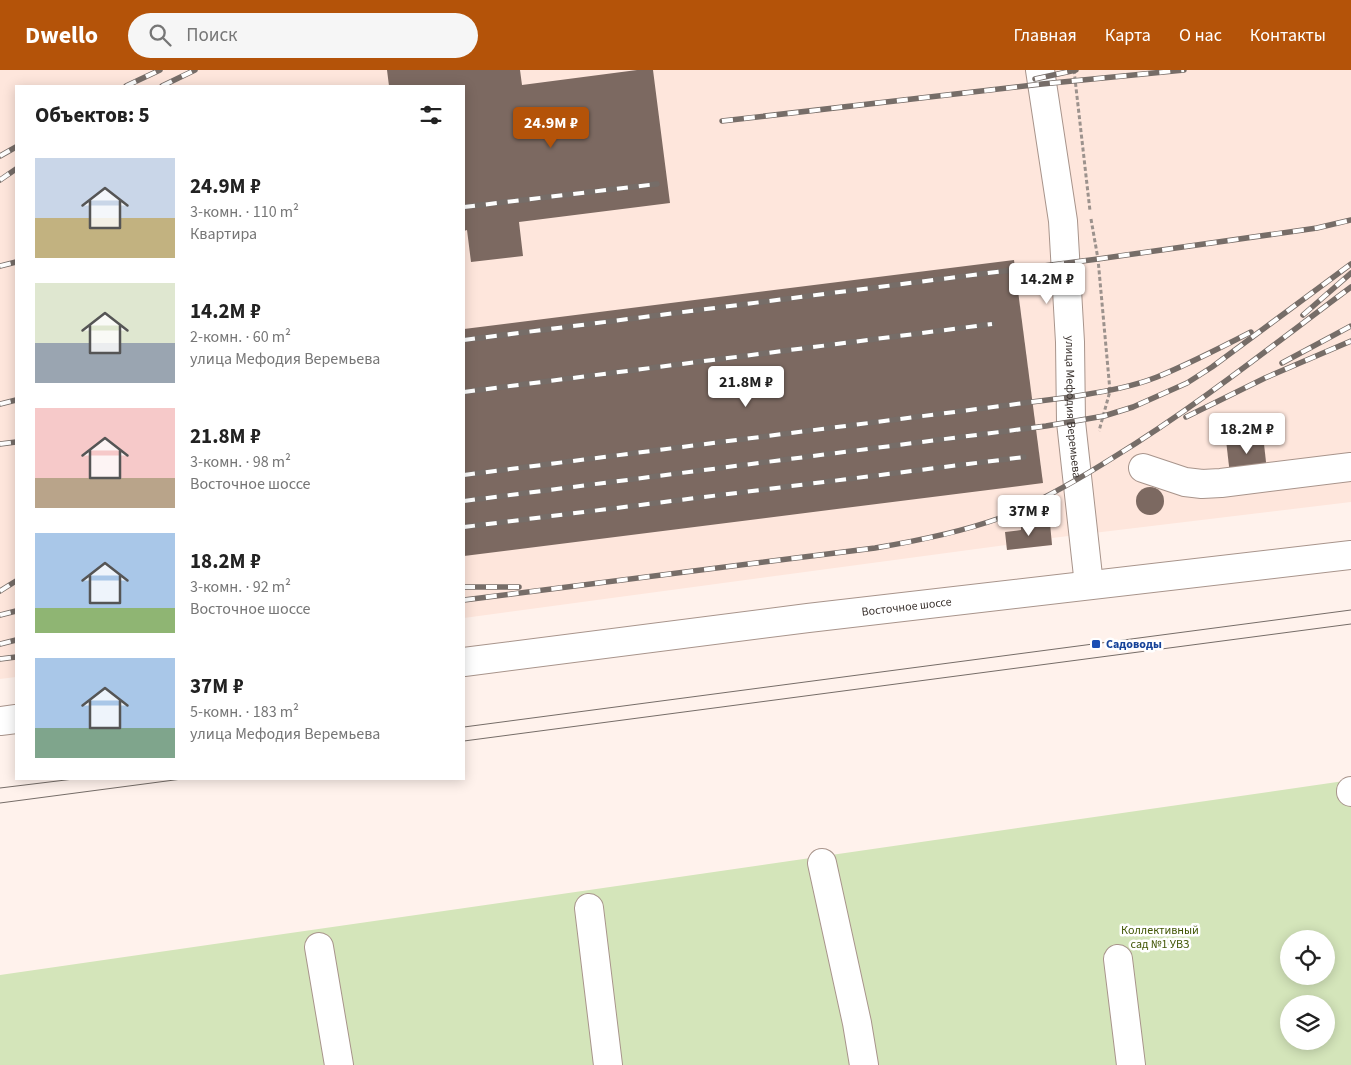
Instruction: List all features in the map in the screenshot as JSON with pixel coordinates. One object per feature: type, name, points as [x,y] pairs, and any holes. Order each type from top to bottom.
[{"type":"main road","name":"улица Мефодия Веремьева","points":[[1040,70],[1063,221],[1070,342],[1071,422],[1089,585]]},
{"type":"main road","points":[[1143,468],[1185,482],[1202,484],[1351,467]]},
{"type":"main road","name":"Восточное шоссе","points":[[465,662],[808,618],[1351,555]]},
{"type":"main road","points":[[0,721],[15,718]]},
{"type":"main road","points":[[822,863],[857,1023],[864,1065]]},
{"type":"main road","points":[[589,908],[608,1065]]},
{"type":"main road","points":[[319,947],[339,1065]]},
{"type":"main road","points":[[1118,959],[1131,1065]]},
{"type":"shaded area","points":[[0,70],[1351,70],[1351,502],[1052,538],[1052,545],[1007,550],[1006,545],[465,618],[465,85],[15,85],[15,677],[0,679]]},
{"type":"green space","name":"Коллективный сад №1 УВЗ","points":[[1351,780],[1351,1065],[0,1065],[0,975]]},
{"type":"building","points":[[387,70],[520,70],[522,85],[637,70],[653,70],[670,203],[519,222],[523,256],[471,262],[467,230],[465,231],[465,85],[389,85]]},
{"type":"building","points":[[1014,260],[1043,483],[465,556],[465,329]]},
{"type":"building","points":[[1263,435],[1267,471],[1230,475],[1226,440]]},
{"type":"building","points":[[1150,487],[1160,491],[1164,501],[1160,511],[1150,515],[1140,511],[1136,501],[1140,491]]},
{"type":"building","points":[[1050,523],[1052,545],[1007,550],[1005,532],[1021,530],[1021,526]]},
{"type":"tram line","points":[[465,727],[1351,610]]},
{"type":"tram line","points":[[465,741],[1351,624]]},
{"type":"tram line","points":[[0,788],[66,780]]},
{"type":"tram line","points":[[0,803],[174,780]]},
{"type":"railway","points":[[128,85],[160,70]]},
{"type":"railway","points":[[164,85],[195,70]]},
{"type":"railway","points":[[1035,79],[1076,70]]},
{"type":"railway","points":[[722,121],[1042,84],[1184,70]]},
{"type":"railway","points":[[0,156],[15,148]]},
{"type":"railway","points":[[0,180],[15,170]]},
{"type":"railway","points":[[465,207],[657,184]]},
{"type":"railway","points":[[465,340],[1098,259],[1317,228],[1351,220]]},
{"type":"railway","points":[[0,266],[15,262]]},
{"type":"railway","points":[[465,501],[1046,426],[1104,416],[1133,407],[1187,383],[1212,367],[1351,264]]},
{"type":"railway","points":[[1303,315],[1351,273]]},
{"type":"railway","points":[[465,600],[875,548],[937,536],[997,519],[1057,491],[1145,437],[1234,375],[1351,287]]},
{"type":"railway","points":[[465,392],[992,324]]},
{"type":"railway","points":[[1282,363],[1351,326]]},
{"type":"railway","points":[[465,475],[1071,397],[1136,384],[1157,377],[1251,332]]},
{"type":"railway","points":[[1186,417],[1265,378],[1351,341]]},
{"type":"railway","points":[[0,404],[15,400]]},
{"type":"railway","points":[[0,444],[15,442]]},
{"type":"railway","points":[[465,527],[1024,457]]},
{"type":"railway","points":[[0,591],[15,582]]},
{"type":"railway","points":[[465,587],[519,587]]},
{"type":"railway","points":[[0,615],[15,611]]},
{"type":"railway","points":[[0,644],[15,640]]},
{"type":"railway","points":[[0,659],[15,657]]},
{"type":"place","name":"Садоводы","points":[[1096,644]]}]
